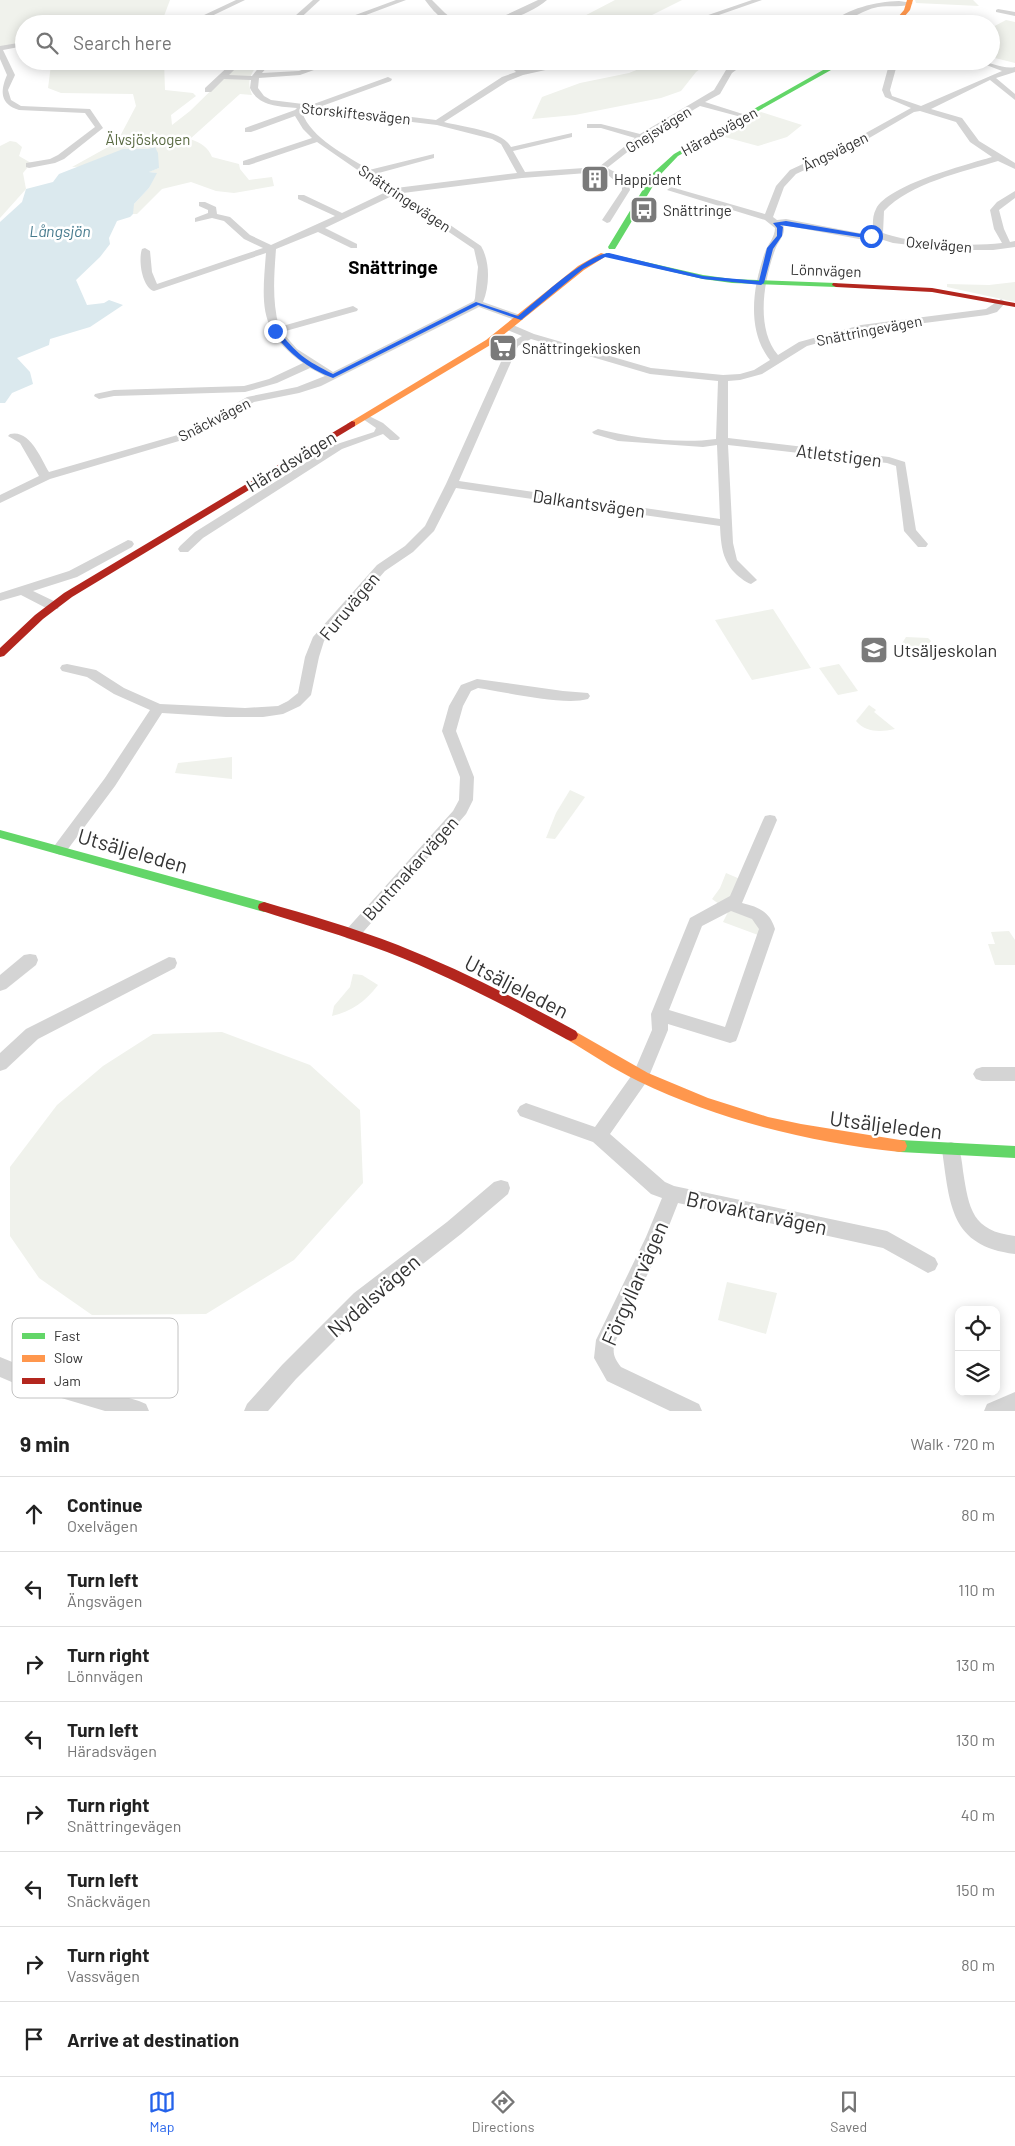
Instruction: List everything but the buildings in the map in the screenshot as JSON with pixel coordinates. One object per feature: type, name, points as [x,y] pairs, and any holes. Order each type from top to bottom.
[{"type":"street","points":[[208,15],[242,0]]},
{"type":"street","points":[[300,15],[317,0]]},
{"type":"street","points":[[360,15],[404,0]]},
{"type":"street","points":[[428,0],[442,15]]},
{"type":"street","points":[[513,15],[544,0]]},
{"type":"street","points":[[713,15],[760,0]]},
{"type":"street","points":[[846,15],[865,8],[890,3],[910,2],[903,15]]},
{"type":"street","points":[[998,11],[1015,14]]},
{"type":"street","points":[[15,46],[0,50],[11,75],[2,88],[1,93],[11,105],[19,108],[87,111],[99,128],[61,157],[52,161],[29,165]]},
{"type":"street","points":[[208,90],[229,70]]},
{"type":"street","points":[[255,77],[261,70]]},
{"type":"street","points":[[222,77],[255,77],[300,73],[309,70]]},
{"type":"street","points":[[518,70],[521,73]]},
{"type":"street","points":[[437,123],[505,80],[521,73],[536,70]]},
{"type":"street","name":"Gnejsvägen","points":[[601,170],[641,137],[720,90],[732,70]]},
{"type":"street","name":"Häradsvägen","points":[[0,654],[54,606],[103,572],[489,342],[581,268],[607,251],[624,226],[642,208],[656,175],[676,155],[828,70]]},
{"type":"street","points":[[892,70],[886,90],[889,97],[959,120],[965,125],[974,142],[998,158],[1015,166]]},
{"type":"street","name":"Ängsvägen","points":[[776,360],[770,353],[761,323],[761,283],[770,248],[780,236],[780,227],[772,221],[780,186],[793,172],[849,146],[912,110],[928,107],[991,77],[1012,70]]},
{"type":"street","name":"Storskiftesvägen","points":[[255,77],[254,88],[265,100],[300,109],[311,107],[437,123],[495,137],[504,142],[508,150]]},
{"type":"street","points":[[991,77],[1015,98]]},
{"type":"street","points":[[311,107],[388,80]]},
{"type":"street","points":[[699,103],[745,116]]},
{"type":"street","points":[[248,130],[300,109]]},
{"type":"street","name":"Snättringevägen","points":[[300,109],[306,127],[318,139],[478,248],[483,262],[481,297],[478,303],[480,307],[515,322],[530,336],[650,371],[723,378],[740,377],[758,372],[803,344],[861,328],[987,312],[994,310],[1001,302]]},
{"type":"street","points":[[590,126],[601,126],[641,137]]},
{"type":"street","points":[[522,175],[508,150],[569,135]]},
{"type":"street","points":[[246,163],[318,139]]},
{"type":"street","points":[[368,173],[431,156]]},
{"type":"street","points":[[878,235],[879,211],[881,207],[904,192],[919,184],[998,158]]},
{"type":"street","points":[[145,251],[147,272],[154,288],[271,248],[318,228],[394,191],[522,175],[601,170]]},
{"type":"street","name":"Gnejsvägen","points":[[601,170],[611,173],[626,186],[626,190],[607,220]]},
{"type":"street","name":"Oxelvägen","points":[[671,190],[772,221],[859,236],[878,235],[893,240],[954,246],[993,247],[1011,244]]},
{"type":"street","points":[[1011,244],[999,229],[994,210],[1015,194]]},
{"type":"street","points":[[301,197],[342,216]]},
{"type":"street","points":[[202,204],[213,209],[212,215]]},
{"type":"street","points":[[198,220],[212,215],[227,218],[244,235],[271,248]]},
{"type":"street","points":[[318,228],[354,246]]},
{"type":"street","points":[[271,248],[269,307],[270,318],[275,331],[292,352],[333,376]]},
{"type":"street","name":"Lönnvägen","points":[[607,251],[638,262],[703,277],[761,283],[908,288],[1015,305]]},
{"type":"street","name":"Snäckvägen","points":[[0,498],[46,477],[178,439],[205,427],[244,402],[299,390],[333,376],[478,303]]},
{"type":"street","points":[[275,331],[353,309]]},
{"type":"street","name":"Furuvägen","points":[[68,668],[91,673],[119,691],[158,708],[191,712],[274,711],[288,708],[304,695],[312,657],[318,640],[381,568],[409,549],[425,534],[452,484],[514,344],[530,336]]},
{"type":"street","points":[[99,396],[114,393],[245,388],[273,381],[310,364]]},
{"type":"street","points":[[723,378],[722,441],[726,523],[731,560],[751,580]]},
{"type":"street","points":[[365,417],[394,438]]},
{"type":"street","name":"Häradsvägen","points":[[184,548],[196,537],[338,447],[347,442],[378,434],[381,428]]},
{"type":"street","points":[[598,432],[618,438],[666,443],[714,443],[722,441]]},
{"type":"street","points":[[14,436],[24,441],[46,477]]},
{"type":"street","name":"Atletstigen","points":[[722,441],[889,460],[901,464],[910,531],[922,544]]},
{"type":"street","name":"Dalkantsvägen","points":[[452,484],[726,523]]},
{"type":"street","points":[[0,597],[73,574],[128,544]]},
{"type":"street","points":[[22,590],[54,606]]},
{"type":"street","name":"Buntmakarvägen","points":[[352,934],[459,814],[463,807],[466,800],[467,777],[449,731],[456,706],[466,688],[477,683],[563,696],[583,696]]},
{"type":"street","points":[[60,849],[110,782],[158,708]]},
{"type":"street","points":[[599,1136],[641,1076],[660,1030],[658,1014],[696,922],[736,900],[770,820]]},
{"type":"street","name":"Utsäljeleden","points":[[0,834],[60,849],[316,922],[408,954],[468,981],[575,1037],[641,1076],[719,1109],[806,1133],[901,1147],[1015,1152]]},
{"type":"street","points":[[658,1014],[730,1036],[767,929],[764,918],[759,914],[730,905]]},
{"type":"street","points":[[0,984],[30,960]]},
{"type":"street","points":[[0,1064],[32,1034],[168,963]]},
{"type":"street","points":[[982,1074],[1015,1074]]},
{"type":"street","name":"Brovaktarvägen","points":[[526,1111],[599,1136],[658,1188],[673,1194],[887,1240],[928,1264]]},
{"type":"street","points":[[951,1150],[963,1212],[969,1225],[979,1235],[993,1243],[1015,1245]]},
{"type":"street","name":"Nydalsvägen","points":[[254,1411],[289,1372],[361,1300],[454,1228],[501,1188]]},
{"type":"street","name":"Förgyllarvägen","points":[[673,1194],[654,1240],[602,1351],[606,1364],[614,1374],[692,1411]]},
{"type":"street","points":[[0,1367],[12,1372]]},
{"type":"street","points":[[95,1398],[139,1411]]},
{"type":"street","points":[[994,1411],[1008,1407],[1015,1402]]},
{"type":"green space","points":[[0,0],[170,0],[164,15],[15,15],[15,44],[0,47]]},
{"type":"green space","points":[[615,0],[682,0],[652,15],[586,15]]},
{"type":"green space","points":[[915,0],[973,0],[979,6],[916,3]]},
{"type":"green space","points":[[1006,20],[1015,22],[1015,63],[1000,59],[1000,23]]},
{"type":"green space","name":"Älvsjöskogen","points":[[50,70],[164,70],[165,90],[193,93],[196,96],[171,115],[172,125],[190,111],[232,70],[254,70],[250,77],[249,85],[252,95],[240,94],[190,139],[204,146],[212,157],[239,164],[240,169],[249,180],[272,177],[274,186],[234,193],[216,191],[191,182],[162,189],[137,214],[133,214],[133,205],[149,188],[156,173],[148,172],[159,168],[124,165],[72,167],[117,142],[136,106],[133,94],[61,93],[48,88]]},
{"type":"green space","points":[[636,70],[699,70],[681,91],[661,98],[575,115],[532,119],[542,97],[580,83]]},
{"type":"green space","points":[[761,112],[802,125],[787,137],[758,146],[721,136]]},
{"type":"green space","points":[[10,141],[16,142],[22,147],[19,156],[31,163],[23,173],[26,189],[0,218],[0,146]]},
{"type":"green space","points":[[1015,282],[1015,302],[947,287],[947,284],[989,285]]},
{"type":"green space","points":[[773,609],[811,668],[752,680],[715,620]]},
{"type":"green space","points":[[906,637],[928,638],[931,641],[928,646],[907,653],[899,648]]},
{"type":"green space","points":[[839,664],[858,691],[838,695],[819,668]]},
{"type":"green space","points":[[869,705],[876,710],[874,712],[895,729],[874,731],[860,725],[856,721]]},
{"type":"green space","points":[[232,757],[232,779],[175,773],[178,763]]},
{"type":"green space","points":[[570,790],[585,797],[555,839],[546,838],[556,813]]},
{"type":"green space","points":[[726,873],[740,879],[734,895],[719,904],[712,899],[720,888]]},
{"type":"green space","points":[[729,910],[758,920],[762,926],[758,935],[723,922]]},
{"type":"green space","points":[[1009,931],[1015,940],[1015,965],[995,965],[988,944],[995,944],[991,932]]},
{"type":"green space","points":[[353,974],[362,975],[378,985],[358,1005],[332,1016],[334,1006],[350,987]]},
{"type":"green space","points":[[222,1032],[310,1065],[360,1110],[363,1183],[294,1260],[206,1314],[92,1315],[39,1278],[10,1236],[10,1167],[57,1105],[103,1066],[153,1034]]},
{"type":"green space","points":[[727,1282],[777,1293],[766,1334],[718,1320]]},
{"type":"water","name":"Långsjön","points":[[155,147],[158,153],[159,168],[149,172],[157,173],[149,188],[134,204],[133,214],[130,217],[117,221],[109,238],[110,244],[100,257],[76,280],[87,305],[104,303],[109,300],[123,305],[90,327],[50,339],[49,345],[17,358],[30,372],[33,384],[12,393],[5,403],[0,403],[0,222],[22,202],[26,189],[53,182],[59,174],[123,149],[148,149]]},
{"type":"traffic: fast","points":[[612,247],[656,175],[676,155],[828,70]]},
{"type":"traffic: fast","points":[[609,255],[703,277],[732,281],[836,285]]},
{"type":"traffic: fast","points":[[0,834],[264,907]]},
{"type":"traffic: fast","points":[[900,1146],[1015,1152]]},
{"type":"traffic: slow","points":[[903,15],[907,10],[910,0]]},
{"type":"traffic: slow","points":[[352,424],[489,342],[581,268],[604,255]]},
{"type":"traffic: slow","points":[[571,1035],[634,1072],[674,1091],[736,1114],[801,1131],[900,1146]]},
{"type":"traffic: jam","points":[[836,285],[932,290],[1015,305]]},
{"type":"traffic: jam","points":[[0,654],[39,617],[68,595],[352,424]]},
{"type":"traffic: jam","points":[[264,907],[350,934],[413,957],[486,990],[571,1035]]},
{"type":"place","name":"Happident","points":[[595,179]]},
{"type":"place","name":"Snättringe","points":[[644,210]]},
{"type":"place","name":"Snättringekiosken","points":[[503,348]]},
{"type":"place","name":"Utsäljeskolan","points":[[874,650]]},
{"type":"district","name":"Snättringe","points":[[393,266]]},
{"type":"route","points":[[275,331],[292,352],[333,376],[478,303],[519,318],[581,268],[604,255],[703,277],[761,283],[770,248],[780,236],[780,227],[776,223],[786,222],[859,236],[871,236]]}]
